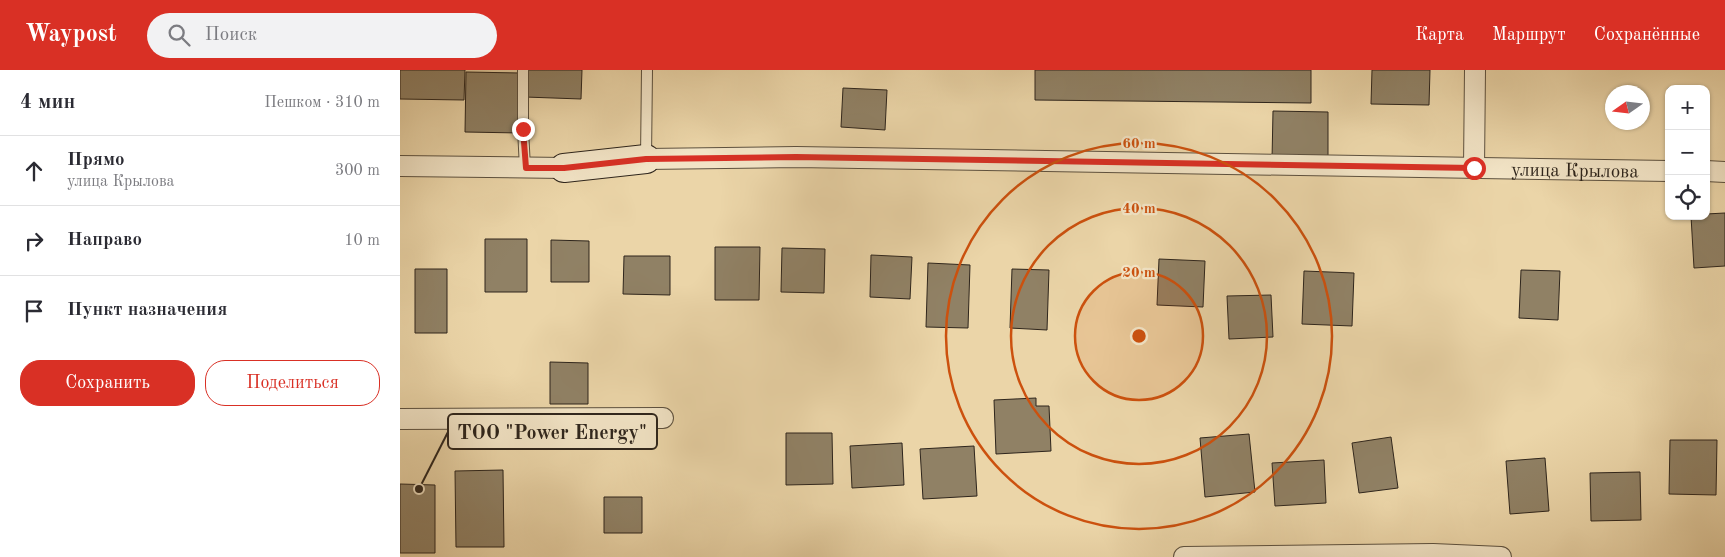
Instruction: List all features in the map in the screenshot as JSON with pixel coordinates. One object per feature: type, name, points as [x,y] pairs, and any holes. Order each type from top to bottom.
[{"type":"street","points":[[1474,168],[1475,70]]},
{"type":"street","name":"улица Крылова","points":[[400,166],[564,168],[646,159],[796,157],[1665,171]]},
{"type":"street","points":[[1710,171],[1725,172]]},
{"type":"street","points":[[400,418],[663,418]]},
{"type":"street","points":[[1184,557],[1500,557]]},
{"type":"lane","points":[[523,70],[523,129],[526,168]]},
{"type":"lane","points":[[646,159],[647,70]]},
{"type":"building","points":[[400,70],[465,70],[464,100],[400,99]]},
{"type":"building","points":[[526,70],[582,70],[581,99],[525,97]]},
{"type":"building","points":[[1035,70],[1311,70],[1311,103],[1035,100]]},
{"type":"building","points":[[1372,70],[1430,70],[1429,105],[1371,104]]},
{"type":"building","points":[[466,72],[520,73],[520,133],[465,132]]},
{"type":"building","points":[[843,88],[887,90],[885,130],[841,127]]},
{"type":"building","points":[[1273,111],[1328,112],[1328,160],[1272,160]]},
{"type":"building","points":[[1725,213],[1725,266],[1694,268],[1691,220],[1710,220],[1710,214]]},
{"type":"building","points":[[485,239],[527,239],[527,292],[485,292]]},
{"type":"building","points":[[551,240],[589,241],[589,282],[551,282]]},
{"type":"building","points":[[715,247],[760,247],[759,300],[715,300]]},
{"type":"building","points":[[782,248],[825,249],[824,293],[781,292]]},
{"type":"building","points":[[871,255],[912,257],[910,299],[870,297]]},
{"type":"building","points":[[624,256],[670,256],[670,295],[623,294]]},
{"type":"building","points":[[1159,259],[1205,261],[1203,307],[1157,305]]},
{"type":"building","points":[[928,263],[970,265],[968,328],[926,327]]},
{"type":"building","points":[[415,269],[447,269],[447,333],[415,333]]},
{"type":"building","points":[[1012,269],[1049,270],[1047,330],[1010,328]]},
{"type":"building","points":[[1521,270],[1560,271],[1558,320],[1519,318]]},
{"type":"building","points":[[1304,271],[1354,273],[1352,326],[1302,324]]},
{"type":"building","points":[[1271,295],[1273,337],[1229,339],[1227,296]]},
{"type":"building","points":[[550,362],[588,363],[588,404],[550,404]]},
{"type":"building","points":[[1036,398],[1036,406],[1049,406],[1051,451],[996,454],[994,400]]},
{"type":"building","points":[[786,433],[832,433],[833,484],[786,485]]},
{"type":"building","points":[[1249,434],[1255,492],[1205,497],[1200,438]]},
{"type":"building","points":[[1391,437],[1398,488],[1359,493],[1352,443]]},
{"type":"building","points":[[1670,440],[1717,440],[1716,495],[1669,494]]},
{"type":"building","points":[[902,443],[904,485],[852,488],[850,446]]},
{"type":"building","points":[[974,446],[977,496],[923,499],[920,449]]},
{"type":"building","points":[[1545,458],[1549,511],[1510,514],[1506,461]]},
{"type":"building","points":[[1324,460],[1326,503],[1275,506],[1272,463]]},
{"type":"building","points":[[503,470],[504,547],[456,547],[455,471]]},
{"type":"building","points":[[1640,472],[1641,520],[1591,521],[1590,473]]},
{"type":"building","points":[[400,484],[435,485],[435,553],[400,553]]},
{"type":"building","points":[[604,497],[642,497],[642,533],[604,533]]},
{"type":"place","name":"ТОО \"Power Energy\"","points":[[419,489]]},
{"type":"route","points":[[523,129],[526,168],[564,168],[646,159],[796,157],[1474,168]]}]
